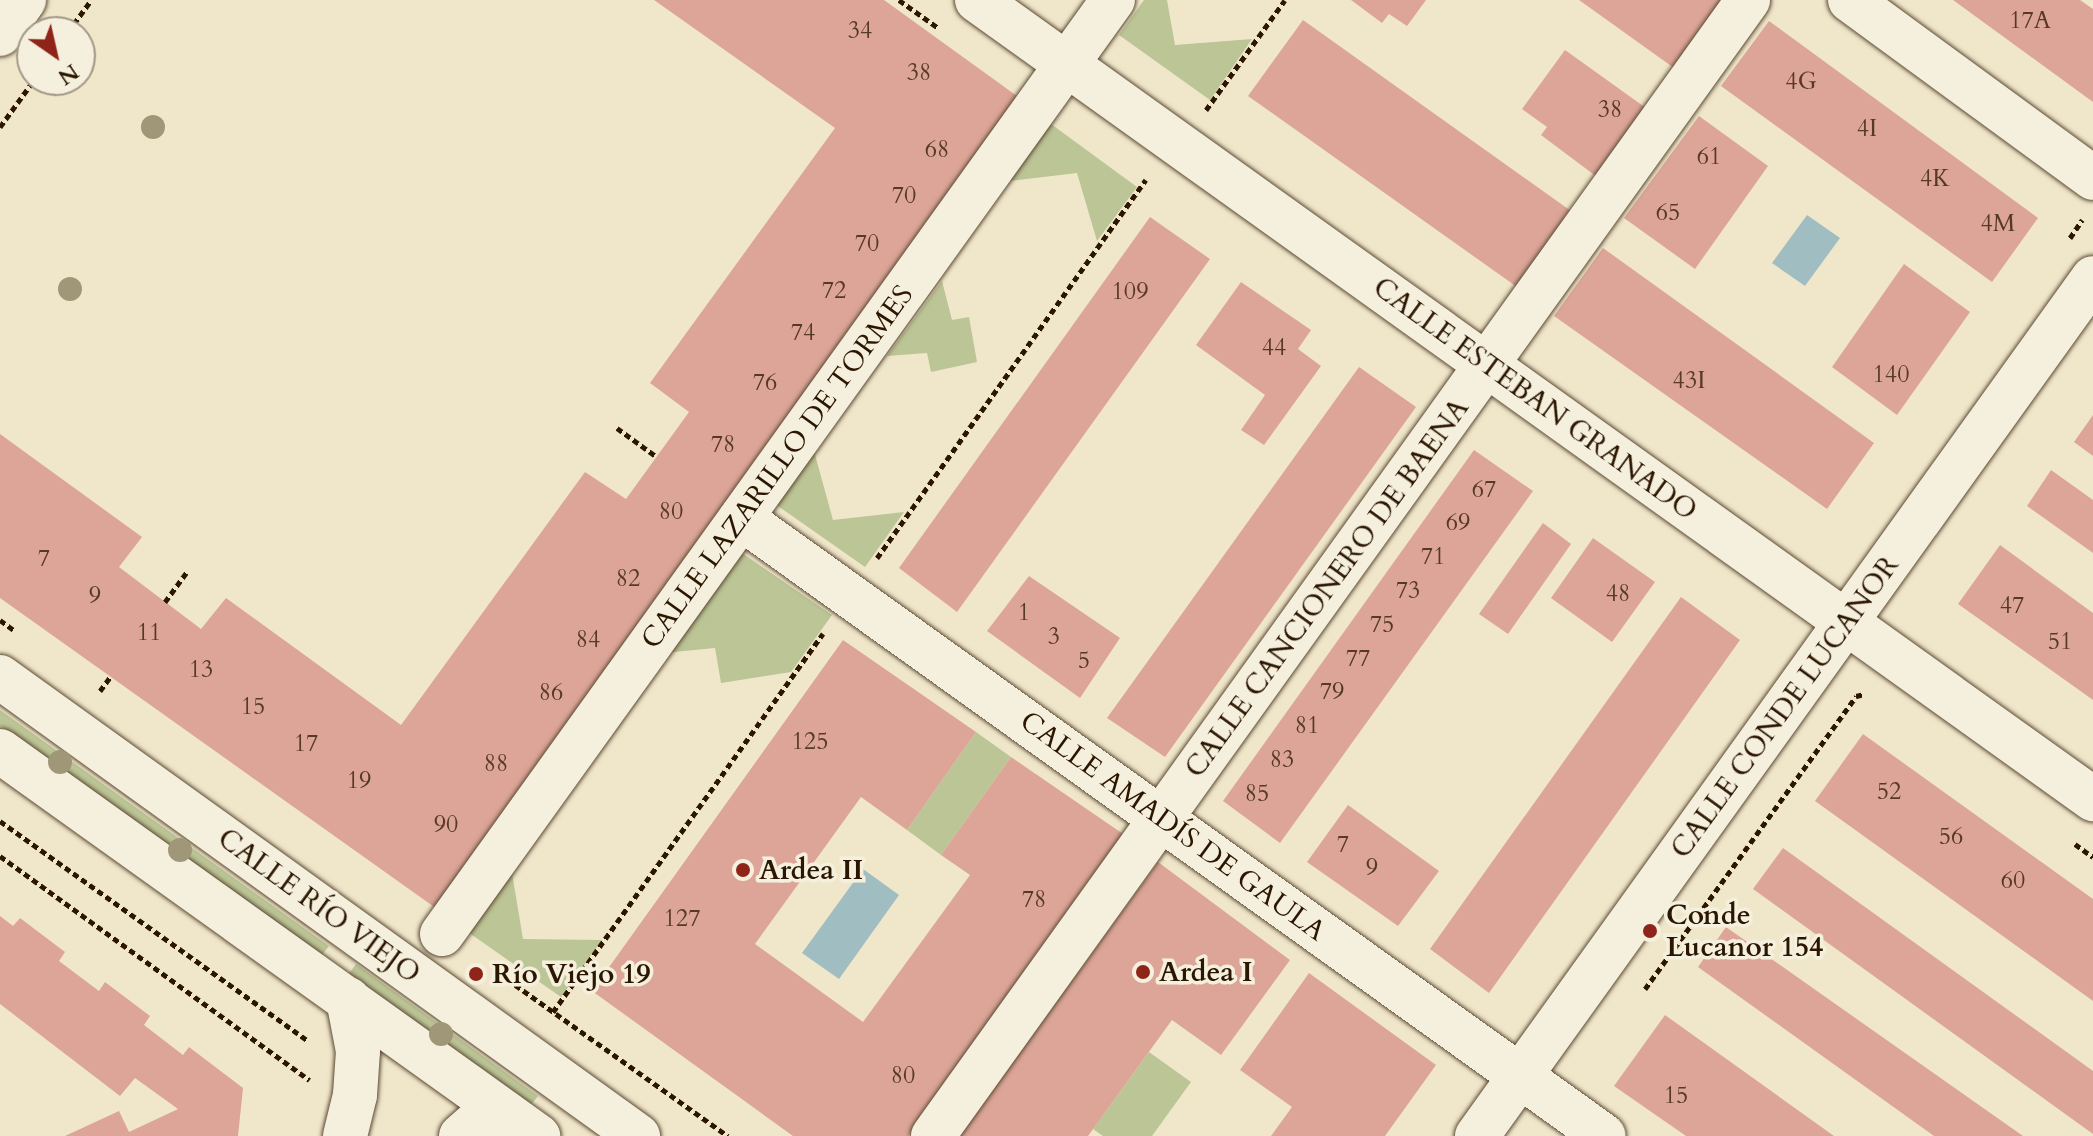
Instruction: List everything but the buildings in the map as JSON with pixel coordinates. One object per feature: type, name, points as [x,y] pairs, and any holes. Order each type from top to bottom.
[{"type":"street","points":[[0,34],[24,0]]},
{"type":"street","name":"CALLE ESTEBAN GRANADO","points":[[977,0],[2093,799]]},
{"type":"street","name":"CALLE LAZARILLO DE TORMES","points":[[442,934],[1113,0]]},
{"type":"street","name":"CALLE CANCIONERO DE BAENA","points":[[933,1136],[1748,0]]},
{"type":"street","points":[[1850,0],[2089,197]]},
{"type":"street","name":"CALLE CONDE LUCANOR","points":[[1477,1136],[2093,278]]},
{"type":"street","name":"CALLE AMADÍS DE GAULA","points":[[741,518],[1604,1136]]},
{"type":"street","name":"CALLE RÍO VIEJO","points":[[0,677],[638,1136]]},
{"type":"street","name":"CALLE RÍO VIEJO","points":[[0,751],[522,1125]]},
{"type":"street","points":[[345,1136],[355,1095],[358,1051],[348,999]]},
{"type":"street","name":"CALLE RÍO VIEJO","points":[[461,1136],[483,1117],[522,1125]]},
{"type":"path","points":[[1203,114],[1285,0]]},
{"type":"path","points":[[0,127],[22,96]]},
{"type":"path","points":[[553,1012],[1146,180]]},
{"type":"path","points":[[2062,249],[2089,197]]},
{"type":"path","points":[[617,428],[657,457]]},
{"type":"path","points":[[165,602],[188,570]]},
{"type":"path","points":[[100,691],[110,677]]},
{"type":"path","points":[[1643,992],[1856,696],[1865,693],[1878,703]]},
{"type":"path","points":[[2,825],[310,1042]]},
{"type":"path","points":[[2068,839],[2093,857]]},
{"type":"path","points":[[0,856],[315,1083]]},
{"type":"path","points":[[504,977],[728,1136]]},
{"type":"green space","points":[[1144,0],[1167,0],[1175,45],[1252,39],[1210,100],[1119,35]]},
{"type":"green space","points":[[1051,124],[1137,187],[1097,241],[1077,173],[1009,181]]},
{"type":"green space","points":[[942,281],[952,320],[969,317],[977,362],[931,372],[927,353],[887,356]]},
{"type":"green space","points":[[814,451],[833,520],[904,512],[865,567],[775,504]]},
{"type":"green space","points":[[739,551],[832,615],[791,672],[721,683],[715,648],[664,653]]},
{"type":"green space","points":[[0,710],[329,946],[322,955],[0,726]]},
{"type":"green space","points":[[976,732],[1011,757],[941,855],[907,830]]},
{"type":"green space","points":[[511,867],[523,939],[602,940],[561,997],[465,930]]},
{"type":"green space","points":[[356,964],[538,1096],[531,1105],[348,975]]},
{"type":"green space","points":[[1149,1052],[1191,1082],[1152,1136],[1103,1136],[1093,1129]]},
{"type":"water","points":[[1807,215],[1840,238],[1805,286],[1772,263]]},
{"type":"water","points":[[863,869],[899,895],[839,979],[802,953]]},
{"type":"place","name":"Ardea II","points":[[743,870]]},
{"type":"place","name":"Conde Lucanor 154","points":[[1650,931]]},
{"type":"place","name":"Ardea I","points":[[1143,972]]},
{"type":"place","name":"Río Viejo 19","points":[[476,974]]}]
